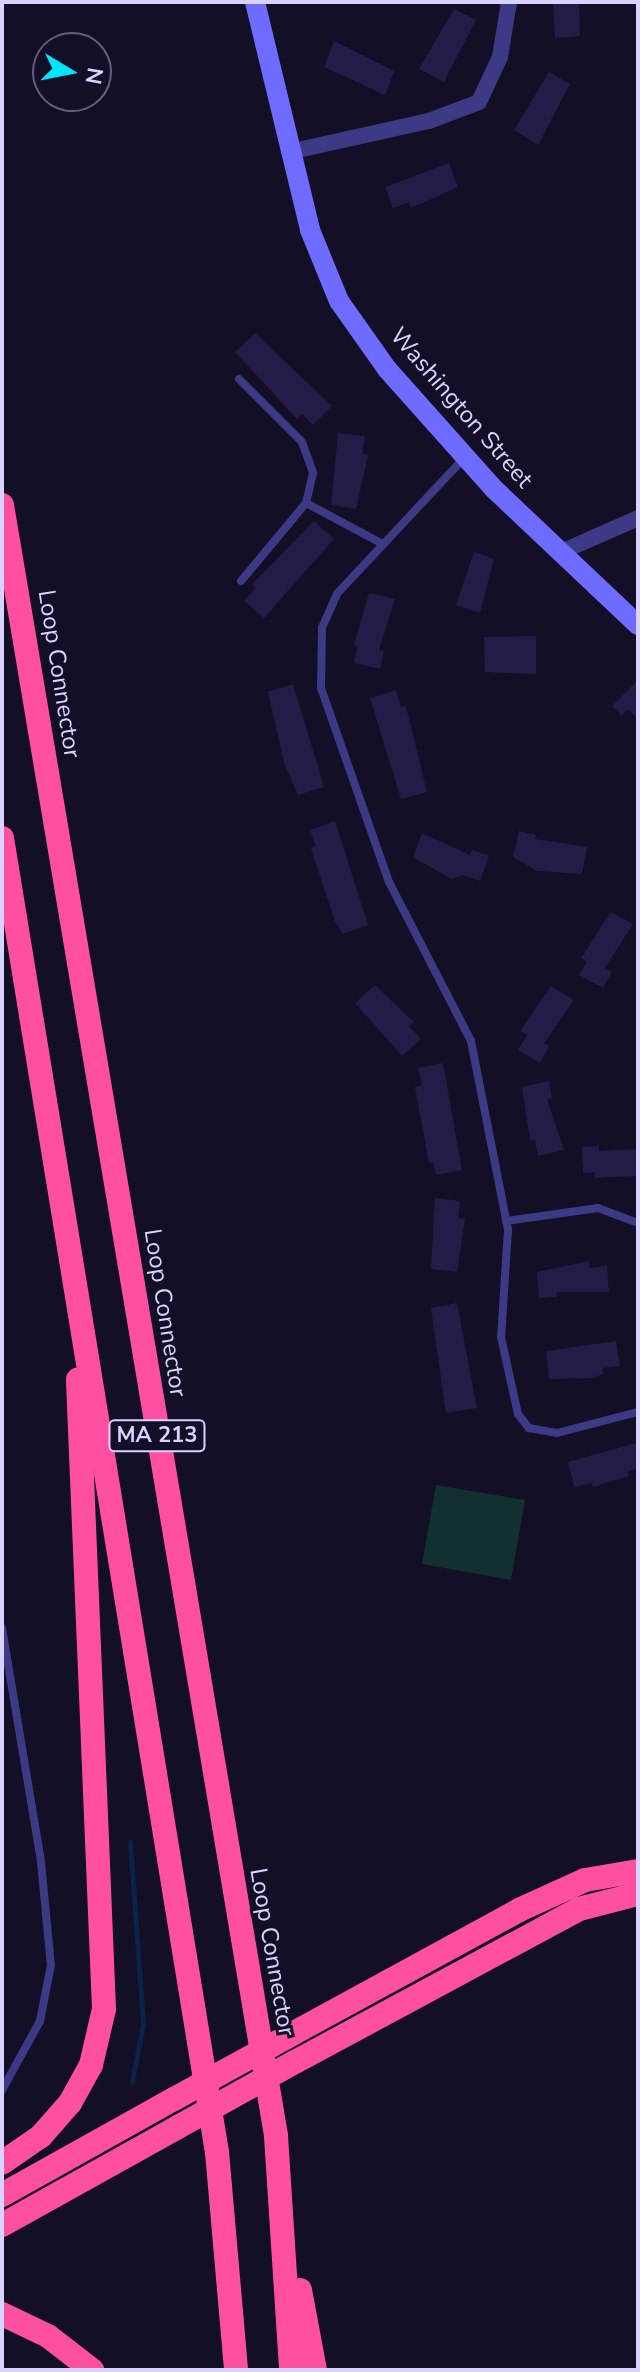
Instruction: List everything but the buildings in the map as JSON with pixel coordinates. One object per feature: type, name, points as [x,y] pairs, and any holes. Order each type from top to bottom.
[{"type":"highway","name":"Loop Connector","points":[[2,505],[273,2120],[282,2202],[291,2370]]},
{"type":"highway","name":"MA 213","points":[[2,838],[217,2152],[236,2370]]},
{"type":"highway","points":[[2,2163],[41,2136],[70,2103],[91,2065],[104,2009],[73,1278]]},
{"type":"highway","points":[[2,2195],[519,1910],[585,1880],[638,1871]]},
{"type":"highway","points":[[2,2225],[579,1909],[638,1894]]},
{"type":"highway","points":[[282,2202],[315,2370]]},
{"type":"highway","points":[[2,2314],[48,2336],[92,2370]]},
{"type":"street","name":"Washington Street","points":[[255,2],[310,230],[339,301],[387,369],[465,457],[638,625]]},
{"type":"street","points":[[289,152],[429,121],[479,102],[500,57],[509,2]]},
{"type":"street","points":[[561,552],[638,518]]},
{"type":"lane","points":[[239,379],[302,442],[313,473],[306,503],[241,581]]},
{"type":"lane","points":[[465,457],[348,578],[328,610],[319,648],[321,688],[389,882],[471,1041],[506,1221],[501,1337],[523,1423],[557,1433],[638,1412]]},
{"type":"lane","points":[[306,503],[381,543]]},
{"type":"lane","points":[[506,1221],[598,1208],[638,1223]]},
{"type":"lane","points":[[2,1628],[41,1862],[51,1965],[40,2021],[2,2090]]},
{"type":"green space","points":[[436,1485],[525,1500],[511,1580],[422,1564]]},
{"type":"waterway","points":[[130,1842],[143,2024],[132,2081]]}]
